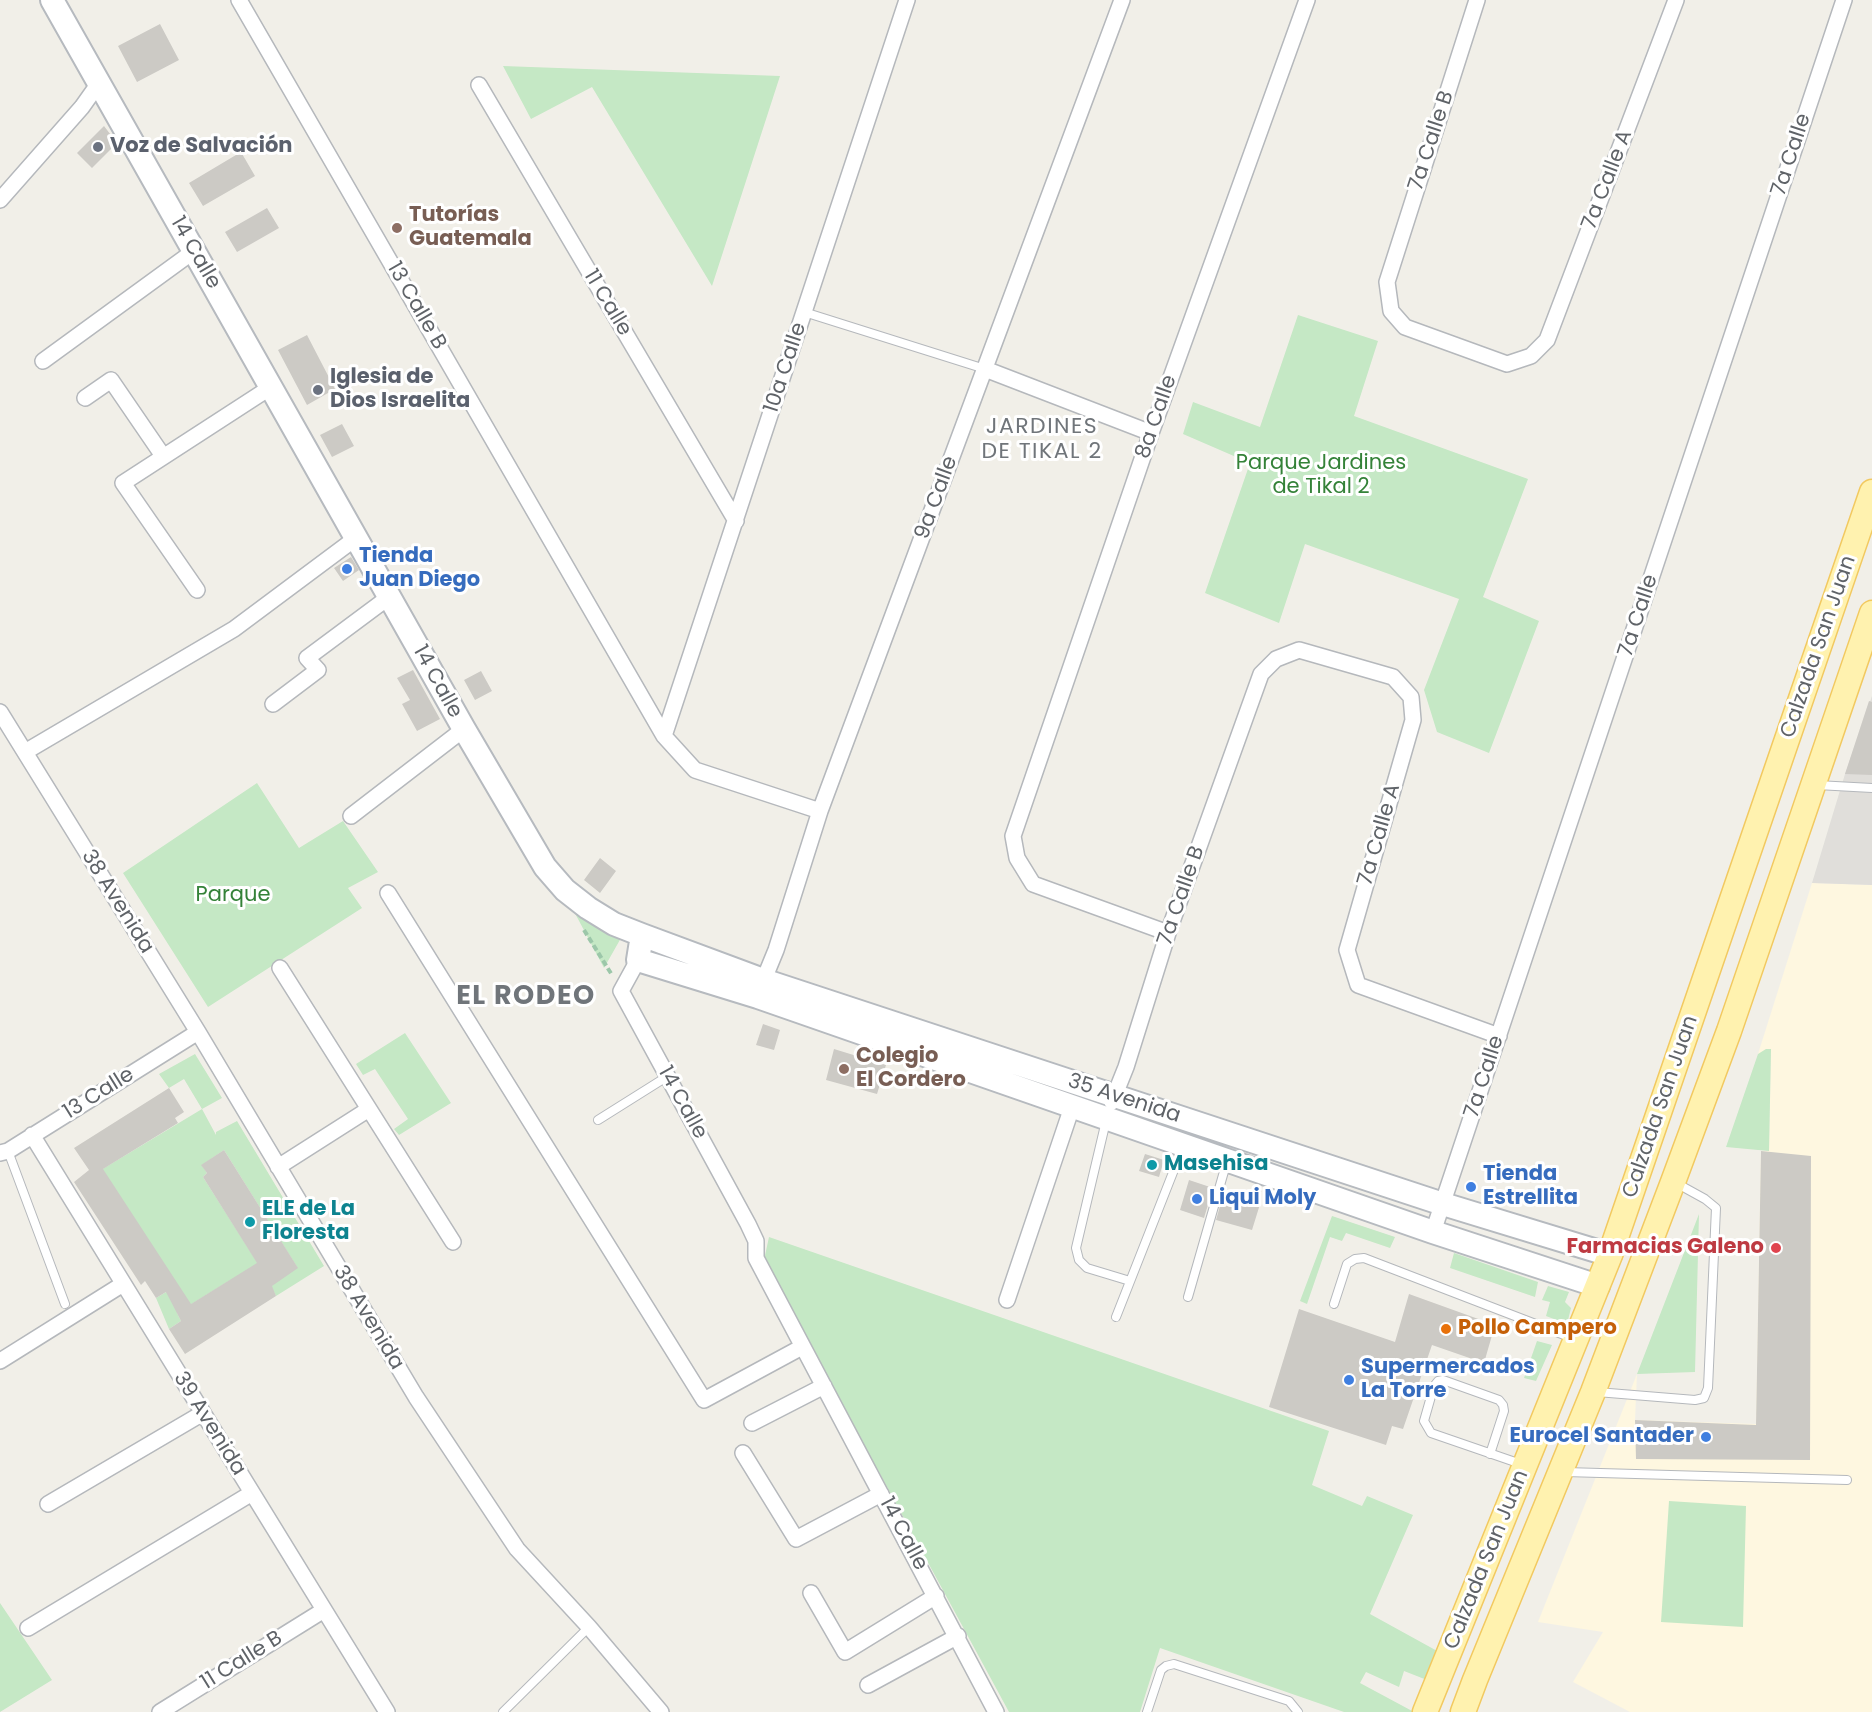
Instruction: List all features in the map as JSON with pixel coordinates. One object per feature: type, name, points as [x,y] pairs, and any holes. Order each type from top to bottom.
[{"type":"main road","name":"Calzada San Juan","points":[[1431,1710],[1525,1466],[1610,1255],[1872,492]]},
{"type":"main road","name":"Calzada San Juan","points":[[1463,1712],[1593,1392],[1673,1182],[1729,1031],[1872,613]]},
{"type":"main road","points":[[1475,1680],[1477,1712]]},
{"type":"street","name":"14 Calle","points":[[52,0],[464,729],[545,867],[565,890],[588,908],[614,924],[642,935],[638,960],[621,991],[748,1224],[756,1241],[756,1258],[958,1636],[996,1712]]},
{"type":"street","name":"13 Calle B","points":[[239,0],[664,736],[695,770],[820,811]]},
{"type":"street","name":"10a Calle","points":[[664,736],[907,0]]},
{"type":"street","name":"9a Calle","points":[[760,989],[776,950],[820,811],[1122,0]]},
{"type":"street","name":"8a Calle","points":[[1168,933],[1033,884],[1017,858],[1013,836],[1151,433],[1307,0]]},
{"type":"street","name":"7a Calle B","points":[[1477,0],[1386,282],[1391,311],[1405,327],[1507,364],[1531,356]]},
{"type":"street","name":"7a Calle A","points":[[1531,356],[1547,340],[1676,0]]},
{"type":"street","name":"7a Calle","points":[[1434,1232],[1844,0]]},
{"type":"street","points":[[0,200],[82,107],[99,83]]},
{"type":"street","name":"11 Calle","points":[[478,85],[736,521]]},
{"type":"street","points":[[43,361],[194,251]]},
{"type":"street","points":[[985,369],[1151,433]]},
{"type":"street","points":[[85,398],[111,380],[164,456]]},
{"type":"street","points":[[196,590],[123,483],[271,387]]},
{"type":"street","points":[[25,752],[234,630],[356,538]]},
{"type":"street","points":[[273,704],[318,670],[307,658],[389,597]]},
{"type":"street","name":"7a Calle B","points":[[1106,1119],[1126,1066],[1168,933],[1261,674],[1276,659],[1299,650],[1393,677],[1411,697],[1413,720]]},
{"type":"street","name":"38 Avenida","points":[[0,712],[198,1032],[416,1397],[517,1549],[589,1627],[662,1712]]},
{"type":"street","name":"7a Calle A","points":[[1413,720],[1347,950],[1358,985],[1499,1036]]},
{"type":"street","points":[[351,816],[464,729]]},
{"type":"street","points":[[388,893],[704,1400],[802,1347]]},
{"type":"street","name":"35 Avenida","points":[[642,935],[760,989],[1072,1107],[1598,1286]]},
{"type":"street","name":"35 Avenida","points":[[638,960],[760,989],[1114,1096],[1443,1204],[1610,1255]]},
{"type":"street","points":[[280,968],[453,1242]]},
{"type":"street","name":"13 Calle","points":[[4,1152],[198,1032]]},
{"type":"street","points":[[1007,1300],[1072,1107]]},
{"type":"street","points":[[278,1167],[369,1109]]},
{"type":"street","name":"39 Avenida","points":[[32,1136],[387,1712]]},
{"type":"street","points":[[0,1361],[123,1284]]},
{"type":"street","points":[[752,1423],[824,1386]]},
{"type":"street","points":[[48,1504],[202,1413]]},
{"type":"street","points":[[743,1454],[796,1539],[881,1494]]},
{"type":"street","points":[[28,1628],[252,1493]]},
{"type":"street","points":[[811,1593],[845,1652],[936,1596]]},
{"type":"street","name":"11 Calle B","points":[[160,1712],[324,1610]]},
{"type":"street","points":[[868,1685],[958,1636]]},
{"type":"lane","points":[[804,312],[985,369]]},
{"type":"lane","points":[[1814,785],[1872,788]]},
{"type":"lane","points":[[598,1120],[668,1076]]},
{"type":"lane","points":[[1106,1119],[1076,1248],[1079,1260],[1087,1268],[1130,1281]]},
{"type":"lane","points":[[1116,1317],[1184,1145]]},
{"type":"lane","points":[[4,1152],[65,1304]]},
{"type":"lane","points":[[1188,1297],[1227,1160]]},
{"type":"lane","points":[[1593,1392],[1695,1400],[1704,1398],[1708,1388],[1716,1208],[1705,1199],[1673,1182]]},
{"type":"lane","points":[[1334,1304],[1347,1264],[1355,1259],[1364,1258],[1576,1340]]},
{"type":"lane","points":[[1490,1454],[1504,1411],[1503,1405],[1499,1400],[1443,1380],[1438,1381],[1434,1386],[1424,1421],[1425,1427],[1431,1433],[1490,1454],[1525,1466]]},
{"type":"lane","points":[[1561,1472],[1847,1480]]},
{"type":"lane","points":[[503,1712],[589,1627]]},
{"type":"lane","points":[[1147,1712],[1161,1670],[1174,1664],[1289,1701],[1298,1712]]},
{"type":"shaded area","points":[[1872,696],[1872,885],[1812,883],[1845,774]]},
{"type":"shaded area","points":[[1812,883],[1872,885],[1872,1712],[1630,1712],[1573,1682],[1603,1632],[1538,1622],[1637,1374],[1635,1420],[1756,1424],[1761,1151],[1769,1151],[1771,1049],[1758,1054]]},
{"type":"green space","points":[[503,66],[780,76],[712,286],[592,87],[531,119]]},
{"type":"green space","name":"Parque Jardines de Tikal 2","points":[[1298,315],[1378,341],[1354,416],[1528,479],[1483,597],[1539,621],[1489,753],[1437,732],[1424,690],[1459,599],[1305,544],[1279,623],[1205,593],[1250,463],[1183,434],[1193,402],[1260,427]]},
{"type":"green space","name":"Parque","points":[[257,783],[299,848],[343,821],[378,872],[348,888],[362,908],[208,1007],[123,873]]},
{"type":"green space","points":[[569,902],[621,938],[604,968]]},
{"type":"green space","points":[[405,1033],[451,1103],[399,1135],[394,1129],[408,1119],[375,1069],[363,1075],[356,1064]]},
{"type":"green space","points":[[1771,1049],[1769,1151],[1726,1147],[1758,1054]]},
{"type":"green space","points":[[195,1054],[222,1098],[202,1109],[184,1079],[169,1088],[159,1074]]},
{"type":"green space","name":"ELE de La Floresta","points":[[202,1109],[216,1135],[216,1132],[237,1121],[324,1266],[276,1296],[271,1286],[297,1267],[224,1150],[202,1165],[207,1173],[203,1177],[269,1281],[232,1279],[177,1313],[181,1321],[169,1329],[156,1298],[178,1285],[91,1176]]},
{"type":"green space","points":[[1699,1214],[1695,1372],[1637,1374]]},
{"type":"green space","points":[[1332,1216],[1395,1237],[1390,1248],[1346,1233],[1342,1241],[1330,1237],[1307,1304],[1300,1301]]},
{"type":"green space","points":[[769,1237],[1329,1431],[1312,1485],[1362,1506],[1367,1496],[1413,1515],[1370,1614],[1439,1652],[1427,1680],[1404,1671],[1399,1687],[1366,1672],[1360,1683],[1414,1712],[1344,1712],[1160,1648],[1140,1712],[1009,1712],[764,1260]]},
{"type":"green space","points":[[1454,1253],[1538,1282],[1535,1297],[1450,1268]]},
{"type":"green space","points":[[1548,1286],[1569,1292],[1565,1302],[1571,1308],[1567,1324],[1546,1316],[1550,1302],[1542,1300]]},
{"type":"green space","points":[[1537,1341],[1552,1345],[1536,1381],[1524,1378]]},
{"type":"green space","points":[[1669,1501],[1746,1506],[1743,1627],[1661,1622]]},
{"type":"green space","points":[[0,1603],[52,1680],[0,1712]]},
{"type":"building","points":[[160,24],[179,60],[137,82],[118,46]]},
{"type":"building","name":"Voz de Salvación","points":[[104,126],[117,143],[92,168],[77,153]]},
{"type":"building","points":[[241,152],[255,176],[203,206],[189,183]]},
{"type":"building","points":[[267,208],[279,228],[237,252],[225,232]]},
{"type":"building","points":[[307,335],[335,389],[307,405],[278,350]]},
{"type":"building","points":[[342,424],[354,446],[332,457],[320,435]]},
{"type":"building","name":"Tienda Juan Diego","points":[[351,557],[359,570],[343,581],[334,568]]},
{"type":"building","points":[[413,670],[440,719],[417,731],[402,704],[410,700],[397,678]]},
{"type":"building","points":[[481,671],[492,691],[475,700],[464,680]]},
{"type":"building","points":[[1869,701],[1872,702],[1872,775],[1845,774]]},
{"type":"building","points":[[600,858],[616,871],[600,893],[584,880]]},
{"type":"building","points":[[763,1024],[780,1030],[774,1050],[756,1045]]},
{"type":"building","points":[[834,1049],[886,1065],[877,1094],[826,1080]]},
{"type":"building","points":[[169,1088],[184,1112],[175,1118],[178,1123],[103,1169],[191,1304],[257,1263],[203,1177],[207,1173],[201,1165],[224,1150],[298,1268],[272,1286],[276,1296],[185,1354],[169,1329],[181,1321],[166,1292],[156,1298],[145,1281],[141,1285],[74,1182],[89,1170],[74,1148]]},
{"type":"building","points":[[1761,1151],[1811,1156],[1810,1460],[1636,1459],[1635,1420],[1756,1425]]},
{"type":"building","name":"Masehisa","points":[[1145,1154],[1164,1160],[1159,1177],[1139,1171]]},
{"type":"building","name":"Liqui Moly","points":[[1189,1180],[1213,1188],[1204,1218],[1180,1210]]},
{"type":"building","points":[[1224,1192],[1261,1201],[1252,1230],[1216,1220]]},
{"type":"building","name":"Supermercados La Torre","points":[[1409,1294],[1495,1325],[1484,1363],[1432,1345],[1403,1429],[1392,1426],[1386,1445],[1269,1407],[1299,1309],[1395,1342]]},
{"type":"place","name":"Voz de Salvación","points":[[98,147]]},
{"type":"place","name":"Tutorías Guatemala","points":[[397,228]]},
{"type":"place","name":"Iglesia de Dios Israelita","points":[[318,390]]},
{"type":"place","name":"Tienda Juan Diego","points":[[347,569]]},
{"type":"place","name":"Colegio El Cordero","points":[[844,1069]]},
{"type":"place","name":"Masehisa","points":[[1152,1165]]},
{"type":"place","name":"Tienda Estrellita","points":[[1471,1187]]},
{"type":"place","name":"Liqui Moly","points":[[1197,1199]]},
{"type":"place","name":"ELE de La Floresta","points":[[250,1222]]},
{"type":"place","name":"Farmacias Galeno","points":[[1776,1248]]},
{"type":"place","name":"Pollo Campero","points":[[1446,1329]]},
{"type":"place","name":"Supermercados La Torre","points":[[1349,1380]]},
{"type":"place","name":"Eurocel Santader","points":[[1706,1437]]},
{"type":"district","name":"JARDINES DE TIKAL 2","points":[[1042,440]]},
{"type":"district","name":"EL RODEO","points":[[526,997]]}]
